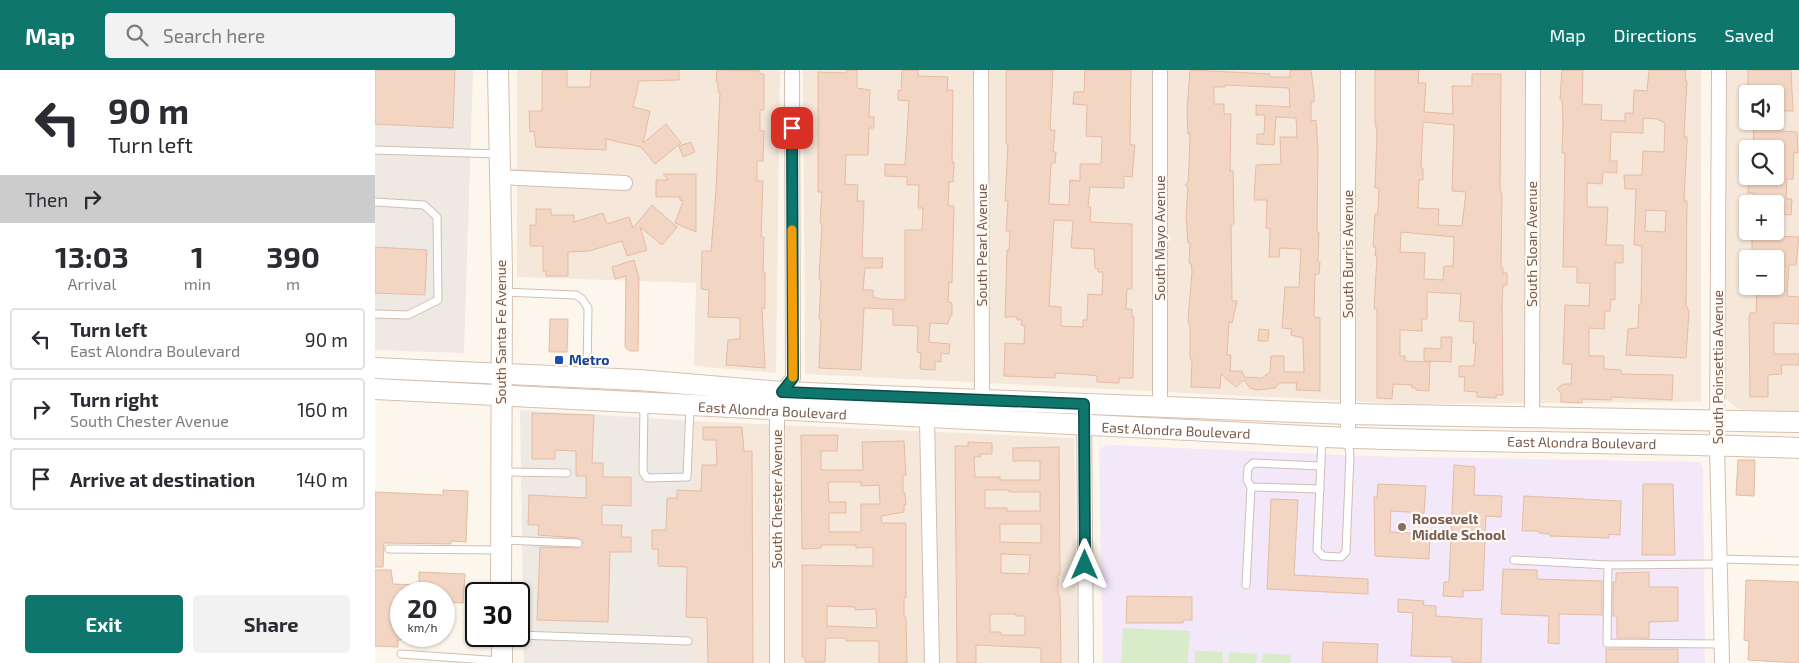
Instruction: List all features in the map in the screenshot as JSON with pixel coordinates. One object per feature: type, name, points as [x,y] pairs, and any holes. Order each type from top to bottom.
[{"type":"main road","name":"South Santa Fe Avenue","points":[[498,70],[501,292],[501,582]]},
{"type":"main road","name":"East Alondra Boulevard","points":[[375,368],[587,377],[782,392],[1160,407],[1349,414],[1799,422]]},
{"type":"main road","name":"East Alondra Boulevard","points":[[375,389],[644,402],[927,420],[1348,437],[1717,444],[1799,448]]},
{"type":"main road","points":[[501,647],[502,662]]},
{"type":"street","name":"South Chester Avenue","points":[[777,663],[777,411],[782,392],[793,378],[792,70]]},
{"type":"street","name":"South Pearl Avenue","points":[[981,70],[982,421]]},
{"type":"street","name":"South Mayo Avenue","points":[[1160,407],[1161,70]]},
{"type":"street","name":"South Burris Avenue","points":[[1348,70],[1348,437]]},
{"type":"street","name":"South Sloan Avenue","points":[[1532,417],[1533,70]]},
{"type":"street","name":"South Poinsettia Avenue","points":[[1719,70],[1717,444],[1722,663]]},
{"type":"street","points":[[500,177],[625,183]]},
{"type":"street","points":[[1084,404],[1086,663]]},
{"type":"street","points":[[927,420],[932,663]]},
{"type":"lane","points":[[375,150],[499,154]]},
{"type":"lane","points":[[375,202],[424,205],[437,217],[438,300],[408,315],[375,314]]},
{"type":"lane","points":[[501,292],[576,295],[582,299],[588,308],[587,377]]},
{"type":"lane","points":[[644,402],[643,472],[647,478],[687,477],[690,405]]},
{"type":"lane","points":[[1322,436],[1317,552],[1323,556],[1344,556],[1350,455],[1348,437]]},
{"type":"lane","points":[[1246,585],[1251,487],[1247,480],[1248,468],[1251,464],[1321,466]]},
{"type":"lane","points":[[501,472],[567,473]]},
{"type":"lane","points":[[1251,487],[1320,490]]},
{"type":"lane","points":[[389,548],[578,543]]},
{"type":"lane","points":[[1514,560],[1608,564],[1799,561]]},
{"type":"lane","points":[[1608,564],[1607,643],[1721,644]]},
{"type":"lane","points":[[530,635],[688,641]]},
{"type":"lane","points":[[401,654],[502,662]]},
{"type":"shaded area","points":[[375,70],[473,70],[464,353],[375,350]]},
{"type":"shaded area","points":[[517,70],[780,70],[776,373],[694,366],[696,283],[517,277]]},
{"type":"shaded area","points":[[803,70],[1701,70],[1701,402],[1409,404],[805,374]]},
{"type":"shaded area","points":[[1725,70],[1799,70],[1799,413],[1738,409],[1725,398]]},
{"type":"shaded area","points":[[520,410],[694,421],[694,663],[524,663],[524,647],[530,647],[530,582],[523,582]]},
{"type":"shaded area","points":[[694,421],[1074,438],[1078,663],[694,663]]},
{"type":"shaded area","name":"Roosevelt Middle School","points":[[1109,445],[1362,456],[1700,462],[1703,469],[1705,663],[1103,663],[1099,451],[1102,447]]},
{"type":"green space","points":[[1123,628],[1190,631],[1188,663],[1121,663]]},
{"type":"green space","points":[[1195,651],[1223,652],[1223,663],[1195,663]]},
{"type":"green space","points":[[1229,652],[1257,654],[1256,663],[1228,663]]},
{"type":"green space","points":[[1263,653],[1291,655],[1290,663],[1262,663]]},
{"type":"building","points":[[375,70],[455,70],[453,128],[375,124]]},
{"type":"building","points":[[542,70],[567,70],[567,87],[590,87],[591,70],[679,70],[679,80],[639,81],[633,107],[650,111],[643,143],[666,124],[681,143],[655,164],[641,147],[606,139],[606,150],[536,147],[534,131],[530,132],[529,111],[542,111]]},
{"type":"building","points":[[717,70],[760,71],[760,74],[764,74],[764,110],[760,110],[760,131],[764,131],[763,161],[757,161],[757,181],[763,181],[761,237],[764,237],[765,308],[762,308],[765,368],[726,365],[728,340],[740,339],[740,318],[708,317],[709,290],[701,289],[702,251],[711,251],[716,191],[720,92],[718,92],[718,82],[716,82]]},
{"type":"building","points":[[846,70],[857,70],[857,88],[870,90],[869,117],[874,117],[874,128],[869,128],[868,155],[846,155],[845,184],[858,185],[857,201],[864,201],[862,258],[883,258],[882,268],[865,268],[863,290],[873,290],[873,297],[881,299],[905,300],[905,230],[922,230],[923,208],[918,208],[919,185],[907,185],[907,177],[885,176],[885,164],[905,165],[909,101],[898,100],[898,90],[901,91],[902,70],[918,70],[918,76],[948,77],[947,90],[953,90],[952,162],[954,162],[954,168],[953,182],[949,182],[948,206],[954,206],[952,283],[949,282],[948,302],[952,303],[952,316],[950,316],[948,324],[930,323],[929,342],[950,344],[949,354],[941,353],[941,362],[935,361],[935,370],[920,369],[921,353],[917,352],[918,326],[893,325],[893,309],[864,308],[861,370],[819,368],[821,283],[819,277],[822,192],[818,192],[818,72],[846,73]]},
{"type":"building","points":[[1006,70],[1053,70],[1050,130],[1055,130],[1053,152],[1056,152],[1055,163],[1051,163],[1049,204],[1069,205],[1070,180],[1080,181],[1080,164],[1101,164],[1102,137],[1086,136],[1087,105],[1073,104],[1074,92],[1084,92],[1085,70],[1131,70],[1130,145],[1135,145],[1132,177],[1124,176],[1124,188],[1090,187],[1088,207],[1091,207],[1090,222],[1132,224],[1132,289],[1127,289],[1126,309],[1132,309],[1132,317],[1134,317],[1133,378],[1119,378],[1119,383],[1097,382],[1097,376],[1089,375],[1055,373],[1055,378],[1004,376],[1005,343],[1024,344],[1025,326],[1021,325],[1022,320],[1017,320],[1017,317],[1005,317],[1007,250],[1009,250],[1010,231],[1006,231],[1008,201],[1005,201],[1008,144],[1006,144]],"holes":[[[1054,220],[1073,221],[1071,248],[1094,249],[1095,268],[1098,269],[1098,272],[1103,272],[1102,295],[1088,294],[1087,320],[1083,320],[1083,327],[1061,326],[1061,307],[1049,306]]]},
{"type":"building","points":[[1190,70],[1270,74],[1270,77],[1290,77],[1290,70],[1311,70],[1314,102],[1311,102],[1311,121],[1316,120],[1318,149],[1317,232],[1319,232],[1318,262],[1320,262],[1319,274],[1315,274],[1314,317],[1320,318],[1320,391],[1296,390],[1297,383],[1280,383],[1275,388],[1257,390],[1250,388],[1244,380],[1236,387],[1221,374],[1220,388],[1191,387],[1192,359],[1190,359],[1190,327],[1188,320],[1192,272],[1191,263],[1189,263],[1190,243],[1188,243],[1186,216],[1188,187],[1185,185],[1188,182],[1190,134],[1188,134],[1187,110]],"holes":[[[1225,85],[1289,88],[1290,107],[1256,105],[1256,115],[1265,115],[1264,134],[1257,134],[1257,144],[1274,145],[1276,117],[1296,118],[1297,137],[1280,137],[1281,164],[1256,165],[1254,200],[1267,200],[1266,228],[1270,229],[1269,257],[1279,257],[1280,248],[1301,249],[1299,287],[1285,287],[1282,328],[1292,329],[1291,335],[1303,338],[1304,372],[1284,372],[1284,356],[1271,356],[1270,372],[1262,378],[1244,377],[1242,371],[1230,371],[1231,355],[1227,355],[1229,322],[1232,323],[1237,301],[1232,301],[1231,224],[1234,224],[1233,171],[1230,171],[1231,114],[1224,114],[1224,104],[1214,104],[1214,87],[1225,87]]]},
{"type":"building","points":[[1375,70],[1419,70],[1418,83],[1426,83],[1424,112],[1453,114],[1452,86],[1472,86],[1472,74],[1501,74],[1501,268],[1503,268],[1503,273],[1507,273],[1507,285],[1503,285],[1502,304],[1503,395],[1496,395],[1496,398],[1477,397],[1477,392],[1464,391],[1465,377],[1459,377],[1459,366],[1474,366],[1476,343],[1473,343],[1474,322],[1459,321],[1461,294],[1427,292],[1427,319],[1422,319],[1422,331],[1400,330],[1400,356],[1405,356],[1405,361],[1430,362],[1429,391],[1416,390],[1416,388],[1412,388],[1412,385],[1393,384],[1392,399],[1377,398],[1377,309],[1374,309],[1377,256],[1375,256],[1376,247],[1373,247],[1379,188],[1375,188],[1377,134],[1375,121]],"holes":[[[1423,122],[1454,125],[1452,191],[1466,192],[1462,226],[1438,225],[1439,209],[1418,208],[1419,180],[1423,180],[1423,169],[1421,168]],[[1401,232],[1454,237],[1453,266],[1444,266],[1443,280],[1424,279],[1425,253],[1400,252]]]},
{"type":"building","points":[[1562,70],[1583,70],[1582,104],[1602,105],[1601,120],[1625,121],[1625,113],[1633,113],[1634,90],[1647,91],[1649,70],[1686,70],[1684,137],[1687,137],[1687,142],[1684,201],[1687,201],[1686,305],[1689,311],[1686,358],[1626,355],[1628,329],[1638,328],[1639,304],[1641,304],[1642,246],[1634,245],[1636,189],[1625,189],[1624,175],[1642,175],[1643,151],[1664,152],[1665,123],[1657,119],[1643,118],[1643,133],[1611,132],[1610,161],[1617,161],[1617,173],[1603,172],[1602,184],[1587,183],[1587,207],[1608,207],[1606,245],[1623,245],[1623,263],[1615,263],[1615,300],[1611,299],[1610,311],[1605,311],[1604,329],[1589,328],[1589,356],[1604,356],[1604,369],[1621,370],[1621,374],[1673,375],[1672,400],[1611,397],[1611,400],[1582,399],[1582,403],[1561,402],[1561,393],[1557,389],[1563,384],[1571,384],[1572,364],[1563,364],[1565,305],[1589,306],[1590,283],[1577,283],[1577,267],[1563,267],[1565,153],[1562,153],[1563,122],[1562,101],[1560,99]],"holes":[[[1646,210],[1666,211],[1665,232],[1645,231]]]},
{"type":"building","points":[[1748,70],[1791,70],[1793,111],[1784,111],[1784,85],[1748,85]]},
{"type":"building","points":[[1754,130],[1797,132],[1798,153],[1794,152],[1793,179],[1787,179],[1786,199],[1792,199],[1791,215],[1784,215],[1784,195],[1754,195],[1754,193],[1748,193],[1748,185],[1784,185],[1784,140],[1753,140]]},
{"type":"building","points":[[691,142],[695,152],[683,157],[679,146]]},
{"type":"building","points":[[663,174],[696,174],[696,232],[675,223],[683,201],[680,200],[680,197],[656,197],[656,180],[668,180]]},
{"type":"building","points":[[652,205],[677,227],[662,245],[640,227],[647,250],[627,256],[622,241],[589,251],[568,252],[568,276],[546,276],[546,271],[543,271],[543,246],[530,246],[530,225],[536,225],[536,209],[551,209],[551,215],[574,215],[574,222],[603,213],[607,224],[629,217],[633,228]]},
{"type":"building","points":[[1784,236],[1799,237],[1796,265],[1789,265],[1787,296],[1799,297],[1799,324],[1774,323],[1774,354],[1799,354],[1799,365],[1781,365],[1782,374],[1768,375],[1768,397],[1750,397],[1749,319],[1750,313],[1756,313],[1757,295],[1784,295],[1784,250],[1752,250],[1752,240],[1784,240]]},
{"type":"building","points":[[375,247],[427,250],[425,295],[375,293]]},
{"type":"building","points":[[634,260],[639,278],[638,351],[630,351],[625,347],[626,276],[615,279],[612,267]]},
{"type":"building","points":[[550,319],[568,319],[567,352],[549,352]]},
{"type":"building","points":[[1259,329],[1269,330],[1268,341],[1258,341]]},
{"type":"building","points":[[1441,337],[1452,337],[1451,362],[1424,361],[1424,348],[1441,349]]},
{"type":"building","points":[[532,413],[594,415],[592,463],[603,463],[603,477],[631,477],[631,506],[602,505],[602,525],[622,525],[621,537],[631,537],[631,552],[610,552],[608,622],[537,620],[540,547],[578,548],[583,543],[578,538],[538,535],[539,525],[528,525],[529,495],[586,498],[586,476],[576,476],[576,451],[555,450],[555,459],[532,459]]},
{"type":"building","points":[[703,427],[742,427],[744,451],[752,451],[753,663],[708,663],[707,618],[686,617],[687,567],[658,566],[658,549],[652,549],[652,530],[666,530],[667,498],[677,498],[677,490],[701,491],[702,465],[717,465],[716,440],[703,440]]},
{"type":"building","points":[[801,435],[838,435],[837,451],[821,451],[821,470],[863,470],[862,442],[904,441],[906,475],[903,475],[903,493],[905,493],[906,505],[904,505],[904,512],[881,516],[882,523],[906,523],[906,598],[904,598],[904,617],[906,617],[907,663],[879,663],[879,641],[846,641],[846,638],[826,638],[825,662],[805,662],[805,657],[802,657],[802,565],[873,566],[873,547],[856,548],[856,545],[821,545],[821,548],[802,549]],"holes":[[[828,482],[861,482],[861,486],[879,485],[880,504],[861,504],[861,532],[829,532],[829,513],[846,513],[846,502],[829,502]],[[827,606],[855,607],[855,610],[876,609],[877,628],[827,626]]]},
{"type":"building","points":[[968,442],[992,443],[992,454],[981,454],[980,457],[974,457],[975,477],[1000,477],[1000,480],[1040,480],[1040,461],[1013,461],[1013,448],[1059,447],[1060,575],[1058,575],[1058,594],[1060,597],[1061,663],[1041,663],[1041,648],[976,645],[976,663],[957,663],[955,446],[968,446]],"holes":[[[985,490],[1040,492],[1040,511],[1007,511],[1007,508],[985,508]],[[1000,524],[1041,524],[1041,543],[1000,542]],[[1001,554],[1030,555],[1029,574],[1001,573]],[[990,614],[1025,616],[1025,635],[1001,635],[1001,632],[990,632]]]},
{"type":"building","points":[[1738,460],[1755,460],[1754,496],[1736,495]]},
{"type":"building","points":[[1454,465],[1475,467],[1474,495],[1502,496],[1501,517],[1486,516],[1483,590],[1463,591],[1463,597],[1443,596],[1444,582],[1449,582]]},
{"type":"building","points":[[1378,484],[1426,486],[1424,513],[1391,511],[1390,532],[1430,534],[1429,559],[1375,556],[1374,497],[1377,497]]},
{"type":"building","points":[[1643,484],[1673,484],[1675,555],[1642,555]]},
{"type":"building","points":[[443,490],[468,491],[466,542],[451,541],[451,544],[384,543],[383,567],[375,567],[375,492],[443,495]]},
{"type":"building","points":[[1524,496],[1621,501],[1620,535],[1609,534],[1609,538],[1550,536],[1550,534],[1539,533],[1539,531],[1522,531]]},
{"type":"building","points":[[1271,499],[1298,500],[1294,575],[1368,579],[1368,594],[1267,589]]},
{"type":"building","points":[[1503,569],[1537,570],[1537,579],[1602,581],[1602,615],[1559,614],[1559,644],[1548,643],[1549,616],[1501,614]]},
{"type":"building","points":[[375,570],[391,570],[393,582],[390,582],[390,647],[375,646]]},
{"type":"building","points":[[419,572],[465,574],[463,603],[455,603],[455,582],[419,582]]},
{"type":"building","points":[[1649,572],[1649,587],[1678,587],[1678,621],[1649,622],[1649,638],[1617,638],[1617,616],[1613,616],[1613,582],[1616,582],[1616,573]]},
{"type":"building","points":[[1746,580],[1799,582],[1799,663],[1748,660],[1749,641],[1744,640]]},
{"type":"building","points":[[1127,596],[1192,597],[1192,620],[1183,620],[1183,623],[1126,623]]},
{"type":"building","points":[[1398,599],[1424,601],[1423,605],[1436,606],[1436,616],[1482,619],[1481,663],[1452,662],[1452,657],[1411,656],[1413,613],[1398,612]]},
{"type":"building","points":[[1323,642],[1378,644],[1377,663],[1322,663]]},
{"type":"building","points":[[1606,649],[1678,649],[1678,663],[1606,663]]},
{"type":"slow traffic","points":[[792,230],[793,377]]},
{"type":"place","name":"Metro","points":[[559,360]]},
{"type":"place","name":"Roosevelt Middle School","points":[[1402,527]]},
{"type":"route","points":[[792,128],[793,378],[782,392],[1084,404],[1085,565]]}]
